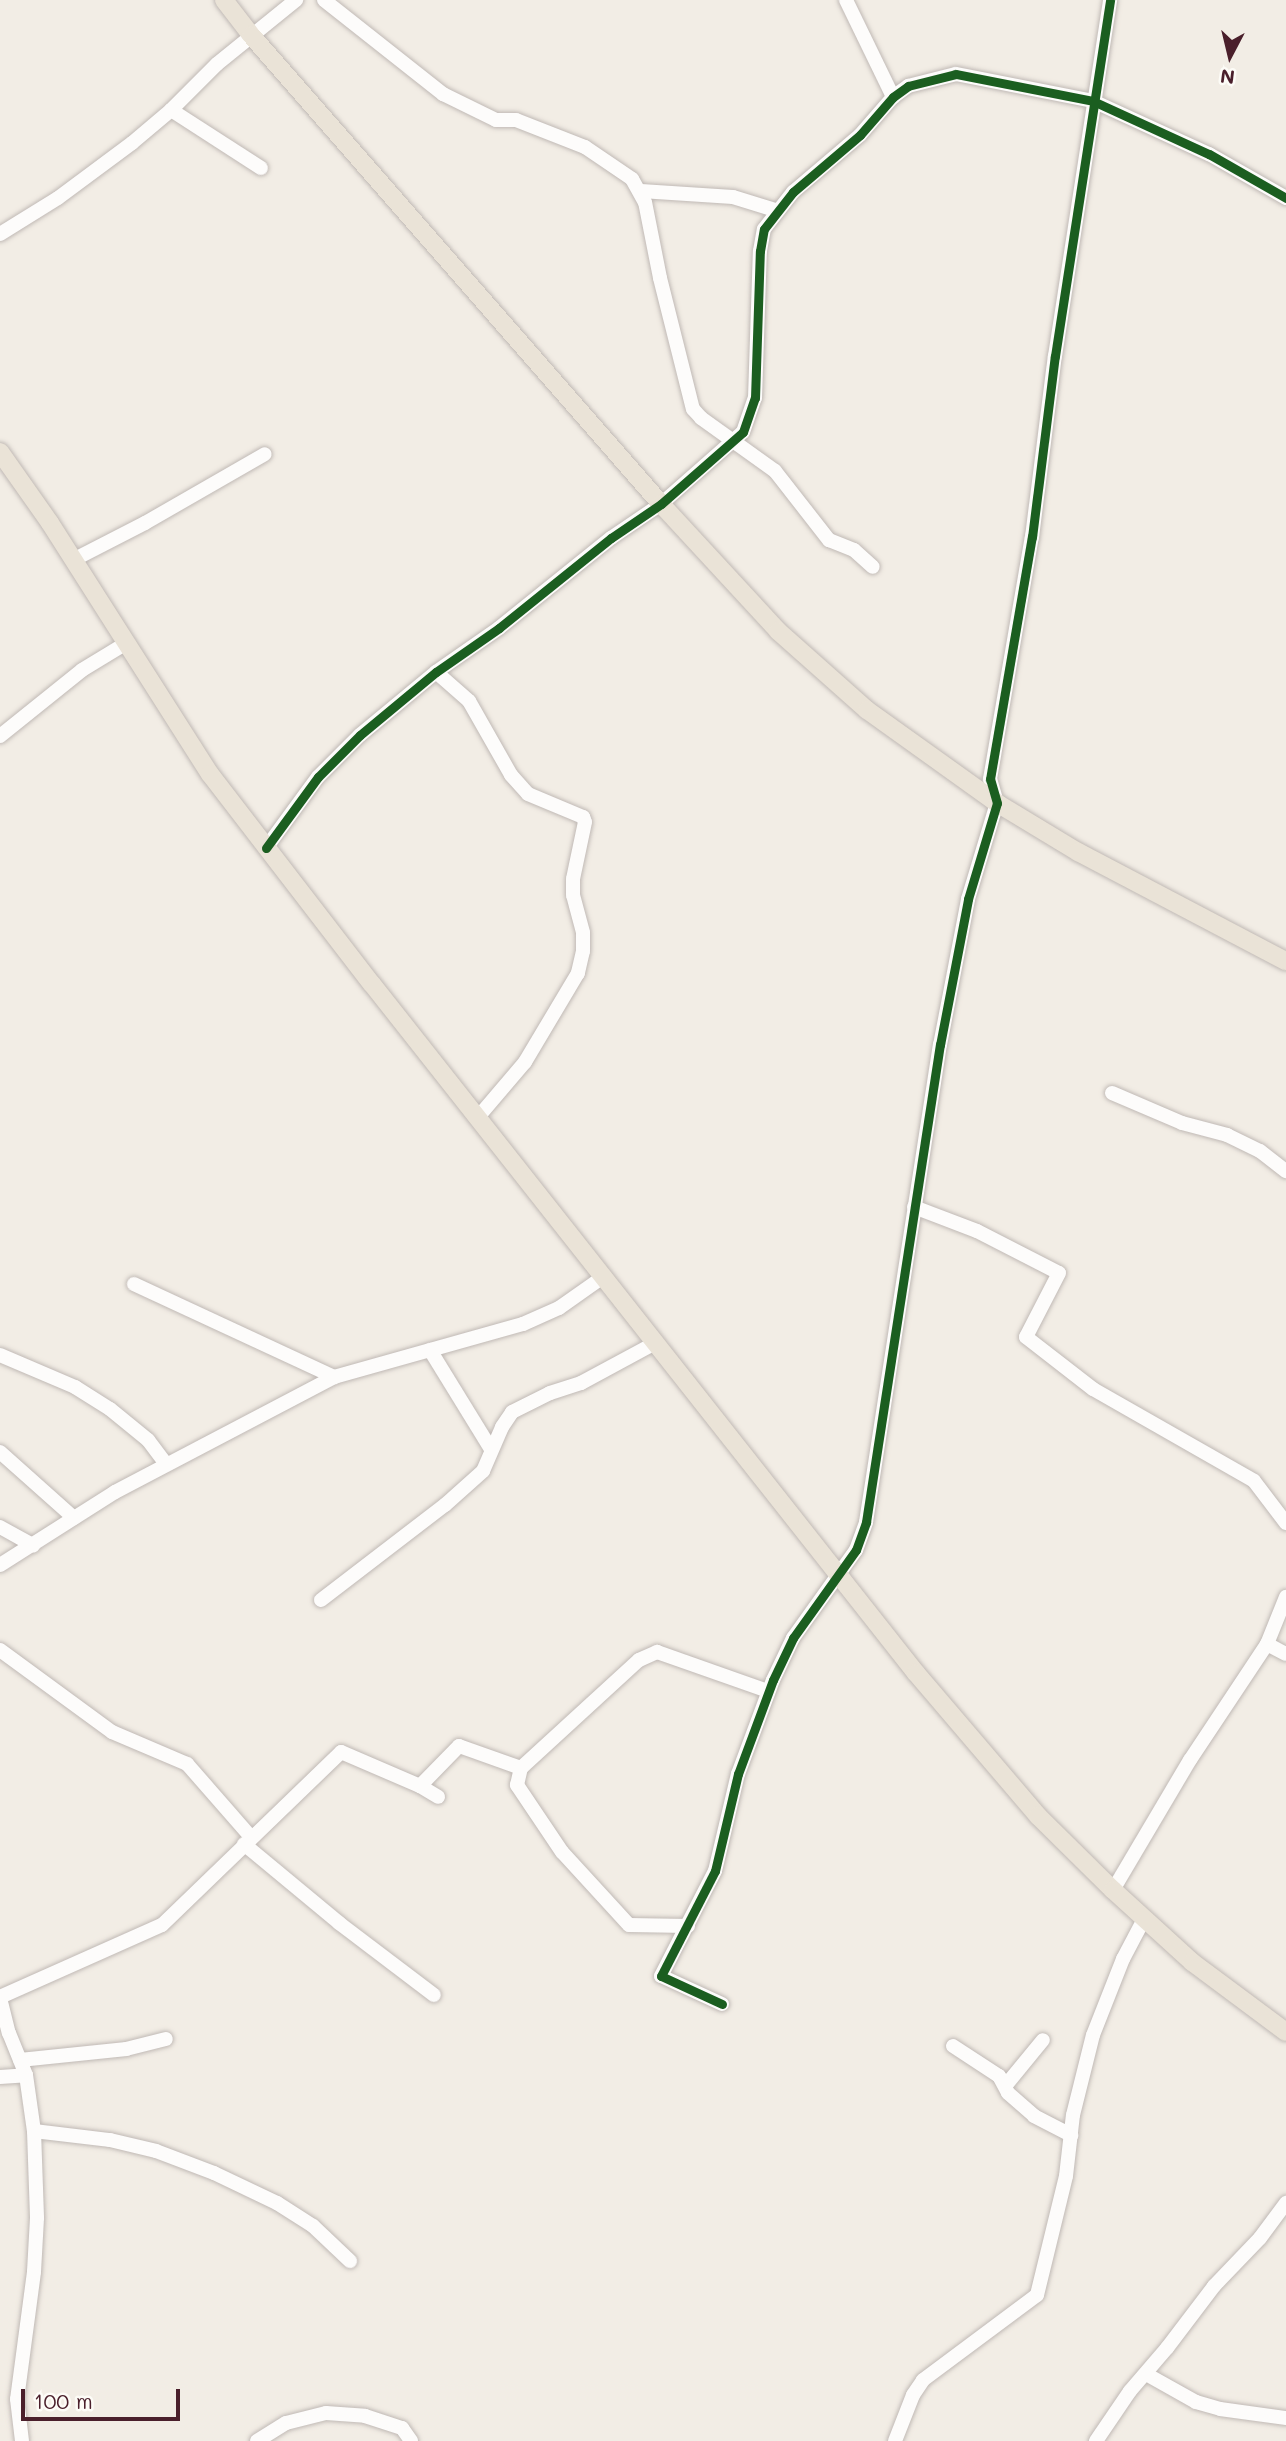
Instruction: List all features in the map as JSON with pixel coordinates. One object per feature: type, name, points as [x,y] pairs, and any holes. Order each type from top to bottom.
[{"type":"main road","points":[[224,0],[251,35],[661,504],[778,631],[857,701],[929,758],[997,803],[1078,852],[1286,961]]},
{"type":"main road","points":[[0,452],[73,560],[210,774],[655,1343],[968,1736],[1038,1816],[1144,1919],[1192,1962],[1286,2032]]},
{"type":"street","points":[[0,234],[58,198],[171,110],[251,35],[296,0]]},
{"type":"street","points":[[324,0],[443,94],[496,120],[516,120],[585,147],[614,165],[641,191],[687,395],[701,418],[775,471],[830,540],[854,550],[873,567]]},
{"type":"street","points":[[846,0],[893,97]]},
{"type":"street","points":[[722,2004],[661,1976],[715,1871],[738,1773],[768,1692],[793,1638],[856,1550],[866,1522],[914,1207],[968,899],[997,803],[990,779],[1032,537],[1055,356],[1110,0]]},
{"type":"street","points":[[266,848],[318,777],[360,735],[436,672],[499,628],[611,538],[661,504],[733,442],[747,424],[755,398],[760,251],[764,229],[775,210],[793,191],[860,135],[893,97],[908,86],[956,74],[1093,101],[1209,154],[1286,198]]},
{"type":"street","points":[[171,110],[261,168]]},
{"type":"street","points":[[641,191],[733,197],[775,210]]},
{"type":"street","points":[[73,560],[145,523],[265,454]]},
{"type":"street","points":[[0,736],[82,670],[125,644]]},
{"type":"street","points":[[436,672],[469,701],[511,775],[528,794],[537,800],[574,812],[585,822],[573,879],[573,895],[583,933],[583,951],[578,974],[525,1062],[479,1116]]},
{"type":"street","points":[[1112,1093],[1182,1124],[1227,1135],[1260,1151],[1286,1171]]},
{"type":"street","points":[[914,1207],[977,1231],[1059,1273],[1026,1337],[1093,1389],[1254,1481],[1286,1523]]},
{"type":"street","points":[[0,1565],[166,1464],[252,1422],[334,1377],[523,1324],[559,1308],[603,1277]]},
{"type":"street","points":[[134,1284],[334,1377]]},
{"type":"street","points":[[321,1600],[482,1471],[512,1412],[550,1393],[581,1382],[655,1343]]},
{"type":"street","points":[[430,1350],[491,1449]]},
{"type":"street","points":[[0,1355],[75,1387],[110,1409],[148,1440],[166,1464]]},
{"type":"street","points":[[0,1452],[74,1518]]},
{"type":"street","points":[[0,1527],[33,1545]]},
{"type":"street","points":[[1113,1890],[1190,1760],[1267,1644],[1286,1597]]},
{"type":"street","points":[[1267,1644],[1286,1654]]},
{"type":"street","points":[[0,1650],[112,1732],[187,1764],[248,1840],[349,1931],[434,1995]]},
{"type":"street","points":[[688,1926],[629,1925],[562,1852],[517,1785],[521,1768],[639,1660],[657,1652],[768,1692]]},
{"type":"street","points":[[420,1786],[458,1746],[521,1768]]},
{"type":"street","points":[[22,2441],[17,2399],[34,2272],[37,2218],[34,2131],[26,2075],[0,1998],[162,1925],[341,1752],[420,1786],[438,1797]]},
{"type":"street","points":[[895,2441],[913,2395],[923,2380],[1037,2295],[1066,2176],[1071,2135],[1093,2035],[1123,1959],[1144,1919]]},
{"type":"street","points":[[20,2060],[126,2049],[166,2039]]},
{"type":"street","points":[[1006,2085],[1043,2040]]},
{"type":"street","points":[[953,2046],[999,2076],[1008,2093],[1034,2116],[1071,2135]]},
{"type":"street","points":[[0,2077],[26,2075]]},
{"type":"street","points":[[34,2131],[110,2140],[156,2151],[214,2173],[277,2203],[313,2226],[350,2260]]},
{"type":"street","points":[[1096,2441],[1130,2391],[1198,2305],[1260,2238],[1286,2203]]},
{"type":"street","points":[[1146,2374],[1196,2402],[1220,2409],[1286,2418]]},
{"type":"street","points":[[257,2441],[286,2423],[326,2413],[365,2416],[402,2428],[411,2441]]},
{"type":"cycle path","points":[[722,2004],[661,1976],[715,1871],[738,1774],[773,1680],[793,1638],[856,1550],[866,1522],[940,1045],[968,899],[997,803],[990,779],[1032,537],[1055,356],[1110,0]]},
{"type":"cycle path","points":[[266,848],[318,777],[360,735],[436,672],[499,628],[611,538],[661,504],[743,432],[755,398],[760,251],[764,229],[793,192],[860,135],[893,97],[908,86],[956,74],[1093,101],[1209,154],[1286,198]]}]
